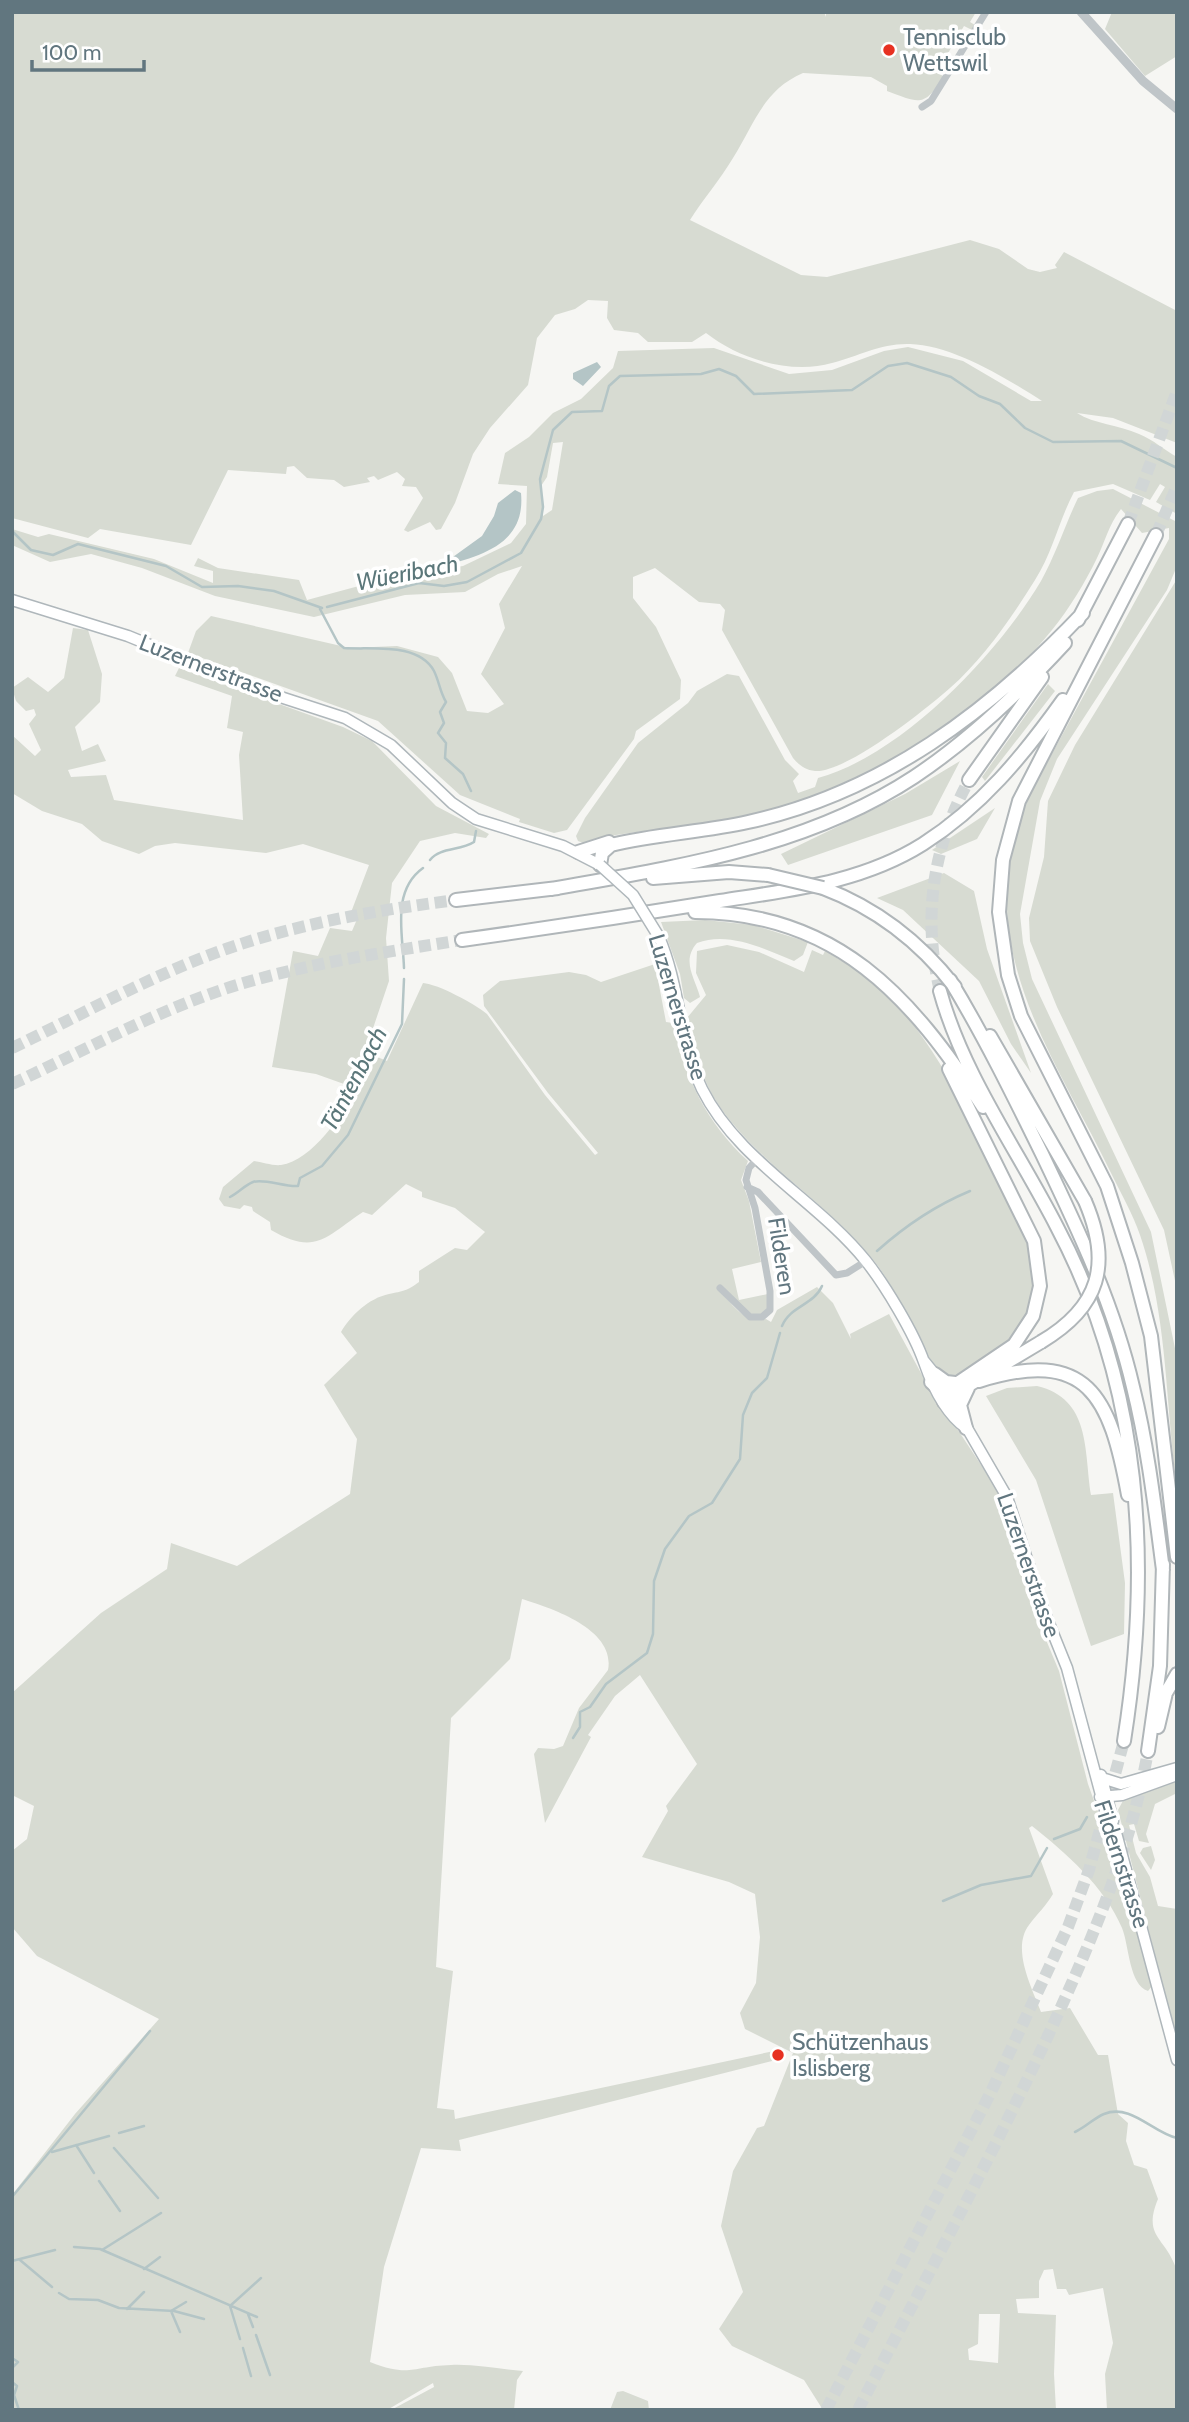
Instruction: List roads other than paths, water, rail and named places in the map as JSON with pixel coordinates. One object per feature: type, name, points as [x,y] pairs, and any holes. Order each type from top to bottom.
[{"type":"highway","points":[[969,780],[1065,643],[1128,524]]},
{"type":"highway","points":[[1156,535],[1019,801],[1003,860],[999,912],[1014,998],[1028,1033],[1107,1186],[1135,1274],[1151,1336],[1177,1557]]},
{"type":"highway","points":[[600,865],[605,849],[630,841],[749,822],[852,788],[936,742],[1022,675],[1083,613]]},
{"type":"highway","points":[[462,940],[827,884],[888,862],[955,822],[1003,777],[1046,723],[1107,632]]},
{"type":"highway","points":[[551,889],[728,855],[804,831],[851,811],[896,788],[947,753],[1009,701],[1065,643]]},
{"type":"highway","points":[[578,852],[612,841],[630,841]]},
{"type":"highway","points":[[456,900],[701,874],[768,875],[823,888],[863,905],[916,944],[950,980],[1002,1053],[1084,1201],[1099,1246],[1096,1282],[1077,1315],[1041,1342],[974,1384],[960,1405],[966,1428]]},
{"type":"highway","points":[[656,912],[719,912],[786,925],[852,956],[907,1004],[955,1063],[1038,1191]]},
{"type":"highway","points":[[950,980],[990,1051],[1056,1185],[1113,1318],[1146,1444],[1163,1570]]},
{"type":"highway","points":[[940,990],[959,1047],[1038,1191],[1084,1283],[1108,1348],[1127,1436],[1140,1563],[1135,1666],[1124,1741]]},
{"type":"highway","points":[[907,1004],[968,1104],[1029,1230],[1039,1261],[1039,1296],[1022,1335],[1006,1352],[947,1393]]},
{"type":"highway","points":[[1135,1274],[1154,1421],[1163,1524],[1160,1666],[1151,1751],[1166,1693],[1177,1674]]},
{"type":"highway","points":[[947,1393],[1017,1371],[1046,1368],[1066,1373],[1088,1389],[1101,1407],[1117,1451],[1140,1563]]},
{"type":"highway","points":[[933,1378],[947,1393]]},
{"type":"main road","name":"Luzernerstrasse","points":[[12,600],[128,636],[262,691],[345,718],[391,745],[452,803],[477,819],[578,852],[600,865],[633,895],[659,937],[672,973],[686,1045],[703,1090],[727,1127],[829,1221],[866,1261],[891,1298],[933,1378],[947,1393],[1007,1497],[1042,1606],[1067,1668]]},
{"type":"main road","name":"Fildernstrasse","points":[[1067,1668],[1115,1829],[1177,2060]]},
{"type":"main road","points":[[1095,1764],[1102,1778],[1105,1796]]},
{"type":"main road","points":[[1102,1778],[1121,1784],[1177,1768]]},
{"type":"main road","points":[[1105,1796],[1122,1795],[1177,1775]]},
{"type":"main road","points":[[1105,1796],[1141,1779]]},
{"type":"main road","points":[[1115,1829],[1116,1804],[1122,1795]]},
{"type":"street","points":[[922,107],[931,101],[986,12]]},
{"type":"street","points":[[1081,12],[1143,81],[1177,109]]},
{"type":"street","points":[[747,1187],[746,1174],[758,1158]]},
{"type":"street","name":"Filderen","points":[[747,1187],[758,1192],[836,1275],[847,1273],[866,1261]]},
{"type":"street","name":"Filderen","points":[[720,1288],[750,1317],[762,1317],[770,1310],[770,1291],[755,1208],[747,1187]]},
{"type":"waterway","name":"Wüeribach","points":[[327,607],[419,583],[444,586],[467,582],[521,553],[541,519],[543,507],[540,479],[553,430],[572,412],[602,411],[609,386],[620,376],[701,374],[719,369],[736,376],[754,394],[852,390],[888,366],[907,363],[951,377],[979,396],[1000,404],[1025,428],[1053,442],[1121,441],[1177,468]]},
{"type":"waterway","name":"Wüeribach","points":[[12,531],[31,550],[53,555],[78,544],[166,566],[202,587],[238,586],[274,591],[322,608]]},
{"type":"waterway","name":"Täntenbach","points":[[320,609],[338,643],[344,648],[394,649],[417,655],[427,662],[434,671],[446,702],[440,712],[444,723],[438,733],[446,743],[445,758],[463,774],[471,791]]},
{"type":"waterway","name":"Täntenbach","points":[[430,860],[439,853],[474,842],[476,831]]},
{"type":"waterway","name":"Täntenbach","points":[[404,968],[401,927],[403,901],[406,889],[423,868]]},
{"type":"waterway","name":"Täntenbach","points":[[230,1197],[250,1183],[258,1181],[298,1186],[300,1178],[322,1166],[348,1135],[402,1024],[404,979]]},
{"type":"waterway","points":[[877,1251],[921,1217],[970,1191]]},
{"type":"waterway","points":[[782,1326],[790,1314],[814,1297],[822,1286]]},
{"type":"waterway","points":[[573,1738],[580,1727],[580,1712],[590,1707],[606,1684],[647,1653],[653,1634],[654,1581],[665,1549],[689,1516],[712,1503],[740,1459],[743,1415],[752,1393],[767,1378],[780,1333]]},
{"type":"waterway","points":[[1054,1839],[1080,1829],[1087,1817]]},
{"type":"waterway","points":[[943,1901],[981,1885],[1031,1876],[1047,1848]]},
{"type":"waterway","points":[[12,2197],[150,2031]]},
{"type":"waterway","points":[[1075,2132],[1104,2114],[1123,2112],[1177,2138]]},
{"type":"waterway","points":[[119,2133],[144,2126]]},
{"type":"waterway","points":[[52,2152],[109,2136]]},
{"type":"waterway","points":[[76,2145],[94,2173]]},
{"type":"waterway","points":[[114,2148],[158,2198]]},
{"type":"waterway","points":[[99,2181],[120,2211]]},
{"type":"waterway","points":[[102,2250],[161,2213]]},
{"type":"waterway","points":[[74,2247],[100,2249],[257,2317]]},
{"type":"waterway","points":[[12,2261],[55,2250]]},
{"type":"waterway","points":[[144,2269],[160,2257]]},
{"type":"waterway","points":[[20,2260],[52,2287]]},
{"type":"waterway","points":[[240,2339],[230,2306],[261,2278]]},
{"type":"waterway","points":[[127,2309],[144,2292]]},
{"type":"waterway","points":[[59,2293],[69,2299],[98,2300],[119,2308],[174,2311],[204,2319]]},
{"type":"waterway","points":[[180,2332],[171,2311],[186,2302]]},
{"type":"waterway","points":[[248,2314],[253,2327]]},
{"type":"waterway","points":[[256,2335],[270,2375]]},
{"type":"waterway","points":[[243,2348],[251,2376]]},
{"type":"waterway","points":[[12,2358],[18,2362],[12,2368]]},
{"type":"waterway","points":[[12,2382],[17,2386],[14,2395],[19,2410]]},
{"type":"tunnel","points":[[1128,524],[1177,391]]},
{"type":"tunnel","points":[[1156,535],[1177,486]]},
{"type":"tunnel","points":[[940,991],[932,936],[934,882],[947,830],[969,780]]},
{"type":"tunnel","points":[[12,1048],[144,983],[226,949],[340,918],[456,900]]},
{"type":"tunnel","points":[[12,1084],[151,1018],[237,985],[320,964],[462,940]]},
{"type":"tunnel","points":[[826,2410],[991,2092],[1068,1927],[1089,1870],[1124,1741]]},
{"type":"tunnel","points":[[858,2410],[1001,2134],[1078,1970],[1131,1826],[1148,1751]]},
{"type":"place","name":"Tennisclub Wettswil","points":[[889,50]]},
{"type":"place","name":"Schützenhaus Islisberg","points":[[778,2055]]}]
